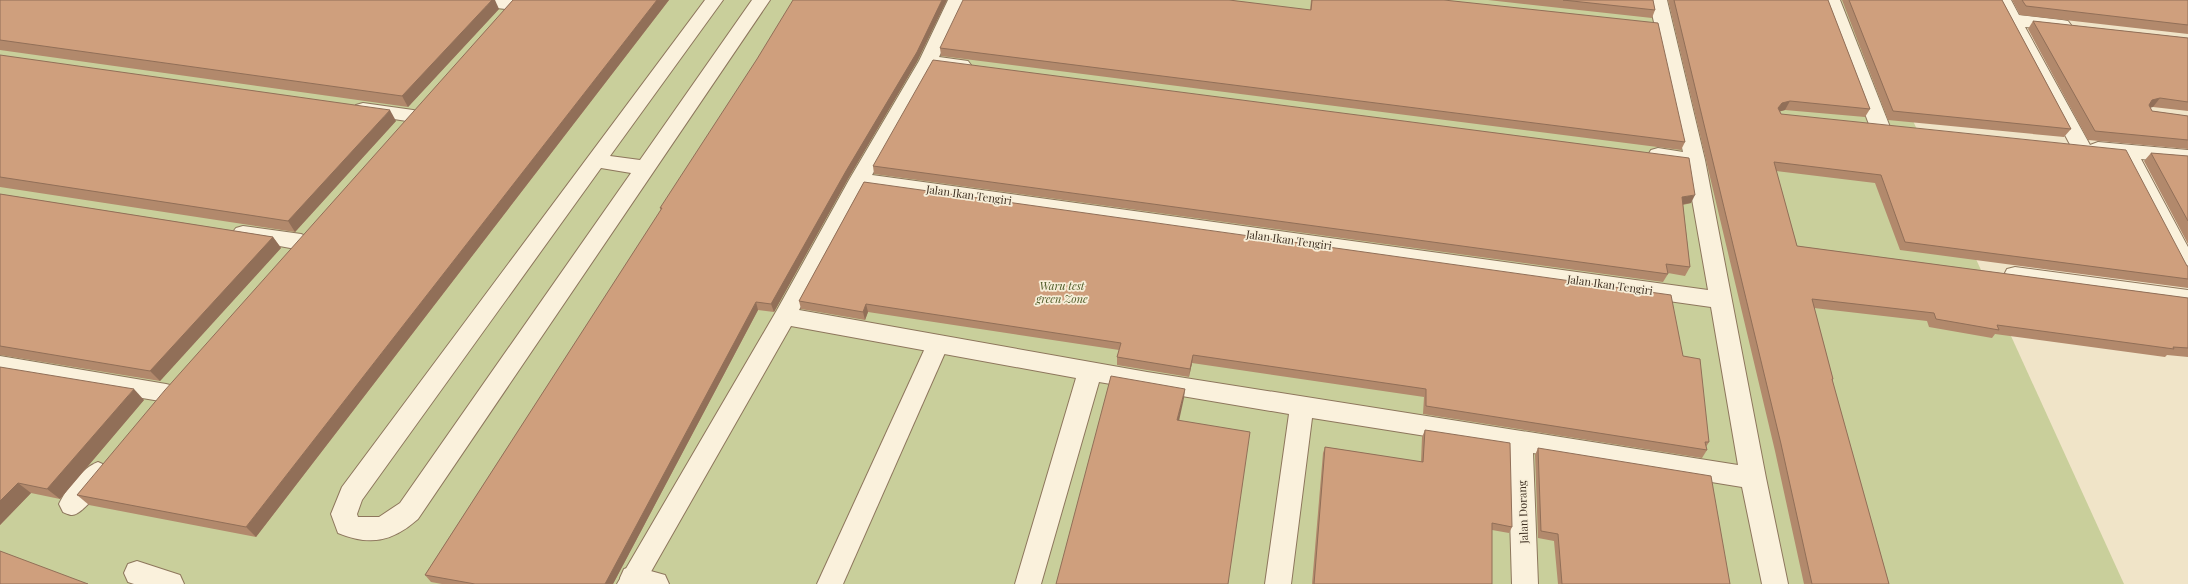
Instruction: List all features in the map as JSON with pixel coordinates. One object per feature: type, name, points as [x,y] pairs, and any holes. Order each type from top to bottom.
[{"type":"street","points":[[482,0],[516,2]]},
{"type":"street","points":[[714,0],[352,495],[344,514],[346,525],[357,530],[382,529],[400,520],[409,511],[761,0]]},
{"type":"street","points":[[640,582],[859,180],[928,61],[957,0]]},
{"type":"street","points":[[1658,0],[1656,25],[1695,160],[1753,478],[1775,584]]},
{"type":"street","points":[[1831,0],[1888,128],[1856,124]]},
{"type":"street","points":[[2002,0],[2082,147]]},
{"type":"street","points":[[499,22],[516,2]]},
{"type":"street","points":[[2012,20],[2081,28]]},
{"type":"street","points":[[928,61],[983,68]]},
{"type":"street","points":[[343,106],[419,111],[397,134]]},
{"type":"street","points":[[2058,144],[2188,157]]},
{"type":"street","points":[[2127,151],[2188,267]]},
{"type":"street","points":[[1640,152],[1695,160]]},
{"type":"street","points":[[596,161],[646,168]]},
{"type":"street","name":"Jalan Ikan Tengiri","points":[[859,180],[1720,300]]},
{"type":"street","points":[[224,230],[307,236],[286,259]]},
{"type":"street","points":[[1998,273],[2188,298]]},
{"type":"street","points":[[784,316],[937,346],[1090,372],[1753,478]]},
{"type":"street","points":[[830,584],[937,346]]},
{"type":"street","points":[[0,365],[166,393]]},
{"type":"street","points":[[1028,584],[1090,372]]},
{"type":"street","points":[[151,411],[181,376]]},
{"type":"street","points":[[1278,584],[1302,406]]},
{"type":"street","name":"Jalan Dorang","points":[[1520,440],[1525,584]]},
{"type":"street","points":[[72,504],[112,457]]},
{"type":"street","points":[[137,573],[171,584]]},
{"type":"green space","name":"Waru test green Zone","points":[[0,0],[1858,0],[2124,584],[27,584],[0,576]]},
{"type":"building","points":[[0,0],[492,0],[402,96],[0,40]]},
{"type":"building","points":[[513,0],[657,0],[246,527],[77,495],[165,390]]},
{"type":"building","points":[[793,0],[942,0],[917,52],[846,171],[771,304],[756,302],[605,584],[475,584],[425,575],[662,208],[660,208],[757,59]]},
{"type":"building","points":[[963,0],[1229,0],[1311,10],[1312,0],[1444,0],[1658,23],[1685,142],[940,48]]},
{"type":"building","points":[[1563,0],[1653,0],[1655,10]]},
{"type":"building","points":[[1674,0],[1828,0],[1870,109],[1790,101],[1782,103],[1778,108],[1781,114],[2126,150],[2188,266],[2188,279],[1905,242],[1881,175],[1774,162],[1797,246],[2188,298],[2188,348],[2173,347],[2174,349],[1997,325],[1999,330],[1936,319],[1934,313],[1812,299],[1832,379],[1889,584],[1812,584],[1781,444]]},
{"type":"building","points":[[1849,0],[2002,0],[2071,129],[1893,111]]},
{"type":"building","points":[[2022,0],[2188,0],[2188,25],[2026,6]]},
{"type":"building","points":[[2033,21],[2188,38],[2188,102],[2160,98],[2152,100],[2149,105],[2152,111],[2188,116],[2188,140],[2095,131]]},
{"type":"building","points":[[0,55],[390,110],[288,221],[0,177]]},
{"type":"building","points":[[933,60],[1689,158],[1695,195],[1682,197],[1690,267],[1666,264],[1668,274],[873,166]]},
{"type":"building","points":[[2151,153],[2188,156],[2188,221]]},
{"type":"building","points":[[864,182],[1671,295],[1683,356],[1700,359],[1709,442],[1705,442],[1707,450],[1426,406],[1426,389],[1193,355],[1190,369],[1117,357],[1121,343],[866,304],[863,312],[799,301]]},
{"type":"building","points":[[0,194],[273,237],[150,371],[0,346]]},
{"type":"building","points":[[0,367],[134,389],[47,489],[18,483],[0,501]]},
{"type":"building","points":[[1111,376],[1185,389],[1177,420],[1250,432],[1228,584],[1056,584]]},
{"type":"building","points":[[1425,430],[1510,443],[1512,527],[1492,523],[1492,584],[1314,584],[1325,447],[1423,462]]},
{"type":"building","points":[[1538,448],[1711,476],[1730,584],[1562,584],[1558,534],[1541,531]]},
{"type":"building","points":[[0,551],[88,584],[0,584]]}]
